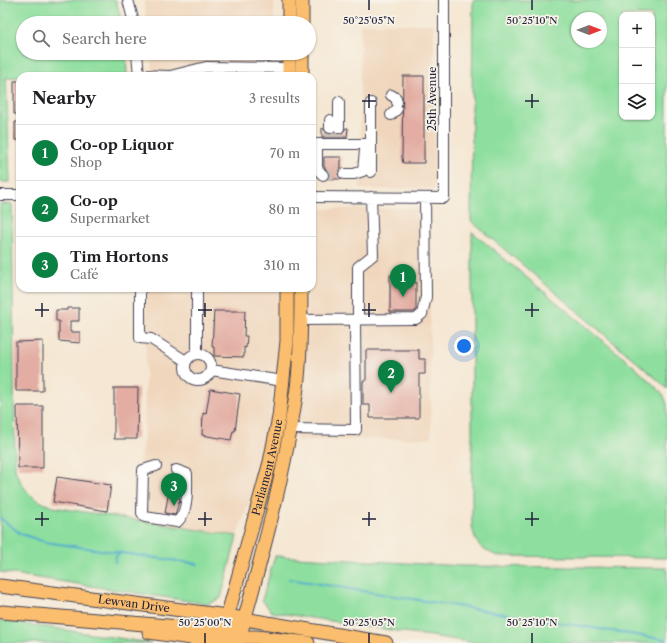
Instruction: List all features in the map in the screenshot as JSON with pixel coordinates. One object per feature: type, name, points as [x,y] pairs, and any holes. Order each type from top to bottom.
[{"type":"main road","points":[[289,0],[289,16]]},
{"type":"main road","points":[[302,0],[302,16]]},
{"type":"main road","points":[[288,60],[289,72]]},
{"type":"main road","points":[[302,60],[302,72]]},
{"type":"main road","name":"Parliament Avenue","points":[[228,639],[227,616],[270,462],[284,381],[287,292]]},
{"type":"main road","name":"Parliament Avenue","points":[[228,639],[245,619],[291,430],[297,387],[301,292]]},
{"type":"main road","name":"Lewvan Drive","points":[[0,586],[227,616],[386,643]]},
{"type":"main road","points":[[1,612],[228,639],[308,643]]},
{"type":"street","points":[[128,0],[132,16]]},
{"type":"street","name":"25th Avenue","points":[[425,198],[444,198],[444,0]]},
{"type":"street","points":[[138,60],[139,72]]},
{"type":"street","points":[[186,72],[206,67],[289,72]]},
{"type":"street","points":[[334,134],[339,102]]},
{"type":"street","points":[[344,174],[354,174],[363,171],[368,144],[372,104]]},
{"type":"street","points":[[323,174],[317,169],[317,144],[334,134],[368,144]]},
{"type":"street","points":[[368,144],[372,172]]},
{"type":"street","points":[[0,195],[16,195]]},
{"type":"street","points":[[300,320],[416,319],[422,314],[426,297],[425,198],[316,197]]},
{"type":"street","points":[[291,430],[356,430],[356,320],[358,266],[373,255],[372,197]]},
{"type":"street","points":[[140,292],[140,338],[151,339],[186,361]]},
{"type":"street","points":[[197,354],[198,292]]},
{"type":"street","points":[[197,354],[204,355],[208,359],[211,370],[204,379],[195,380],[186,373],[186,361],[197,354]]},
{"type":"street","points":[[211,370],[284,381]]},
{"type":"street","points":[[156,466],[143,470],[142,513],[145,517],[177,522],[183,517],[187,474],[176,470]]},
{"type":"shaded area","points":[[274,0],[274,16],[146,16],[144,1]]},
{"type":"shaded area","points":[[360,24],[434,24],[435,189],[360,189]]},
{"type":"shaded area","points":[[151,60],[274,60],[274,72],[152,72]]},
{"type":"shaded area","points":[[429,208],[431,438],[297,441],[307,314],[307,292],[316,292],[316,209]]},
{"type":"shaded area","points":[[147,292],[281,292],[281,343],[263,462],[237,536],[138,520],[139,467],[144,437]]},
{"type":"green space","points":[[0,0],[116,0],[120,16],[16,16],[16,60],[126,60],[127,72],[16,72],[16,77],[6,78],[10,182],[0,182]]},
{"type":"green space","points":[[473,0],[667,0],[667,389],[471,221]]},
{"type":"green space","points":[[0,204],[12,204],[15,470],[22,484],[29,493],[39,501],[53,507],[237,536],[221,598],[208,604],[0,572]]},
{"type":"green space","points":[[472,232],[637,369],[663,394],[667,404],[667,558],[498,556],[487,551],[477,542],[472,526]]},
{"type":"green space","points":[[275,556],[463,566],[667,568],[667,643],[477,643],[272,612],[262,600]]},
{"type":"green space","points":[[0,620],[151,643],[0,643]]},
{"type":"building","points":[[403,76],[424,76],[424,163],[403,163]]},
{"type":"building","points":[[14,81],[16,81],[16,114],[14,114]]},
{"type":"building","points":[[15,122],[16,122],[16,140]]},
{"type":"building","points":[[322,128],[330,134],[334,132],[342,134],[346,128],[348,128],[347,137],[322,137]]},
{"type":"building","points":[[324,157],[341,157],[341,168],[338,174],[340,179],[328,179],[329,174],[324,166]]},
{"type":"building","points":[[390,275],[410,275],[410,282],[416,282],[416,311],[390,312]]},
{"type":"building","points":[[67,308],[79,308],[79,321],[70,321],[70,332],[80,332],[80,343],[59,341],[59,321],[56,321],[56,310],[67,310]]},
{"type":"building","points":[[214,311],[245,311],[244,336],[247,336],[246,348],[244,347],[244,357],[214,356],[214,347],[212,347]]},
{"type":"building","points":[[43,341],[43,391],[16,391],[16,342]]},
{"type":"building","points":[[366,350],[419,350],[419,359],[425,359],[425,374],[419,374],[419,418],[370,418],[370,405],[363,405],[363,381],[366,381]]},
{"type":"building","points":[[114,388],[138,388],[137,439],[114,439]]},
{"type":"building","points":[[210,389],[240,394],[235,431],[233,431],[231,440],[202,435],[203,413],[206,414]]},
{"type":"building","points":[[17,406],[43,406],[43,468],[18,468]]},
{"type":"building","points":[[57,477],[111,485],[107,511],[53,502]]},
{"type":"building","points":[[168,496],[180,498],[175,515],[165,513]]},
{"type":"waterway","points":[[0,518],[21,534],[45,542],[198,564]]},
{"type":"waterway","points":[[115,562],[116,556],[121,553]]},
{"type":"waterway","points":[[289,579],[667,640]]},
{"type":"tunnel","points":[[330,128],[330,137]]},
{"type":"tunnel","points":[[339,128],[339,137]]},
{"type":"tunnel","points":[[323,175],[344,174]]},
{"type":"place","name":"Co-op Liquor","points":[[403,297]]},
{"type":"place","name":"Co-op","points":[[391,393]]},
{"type":"place","name":"Tim Hortons","points":[[174,506]]}]
